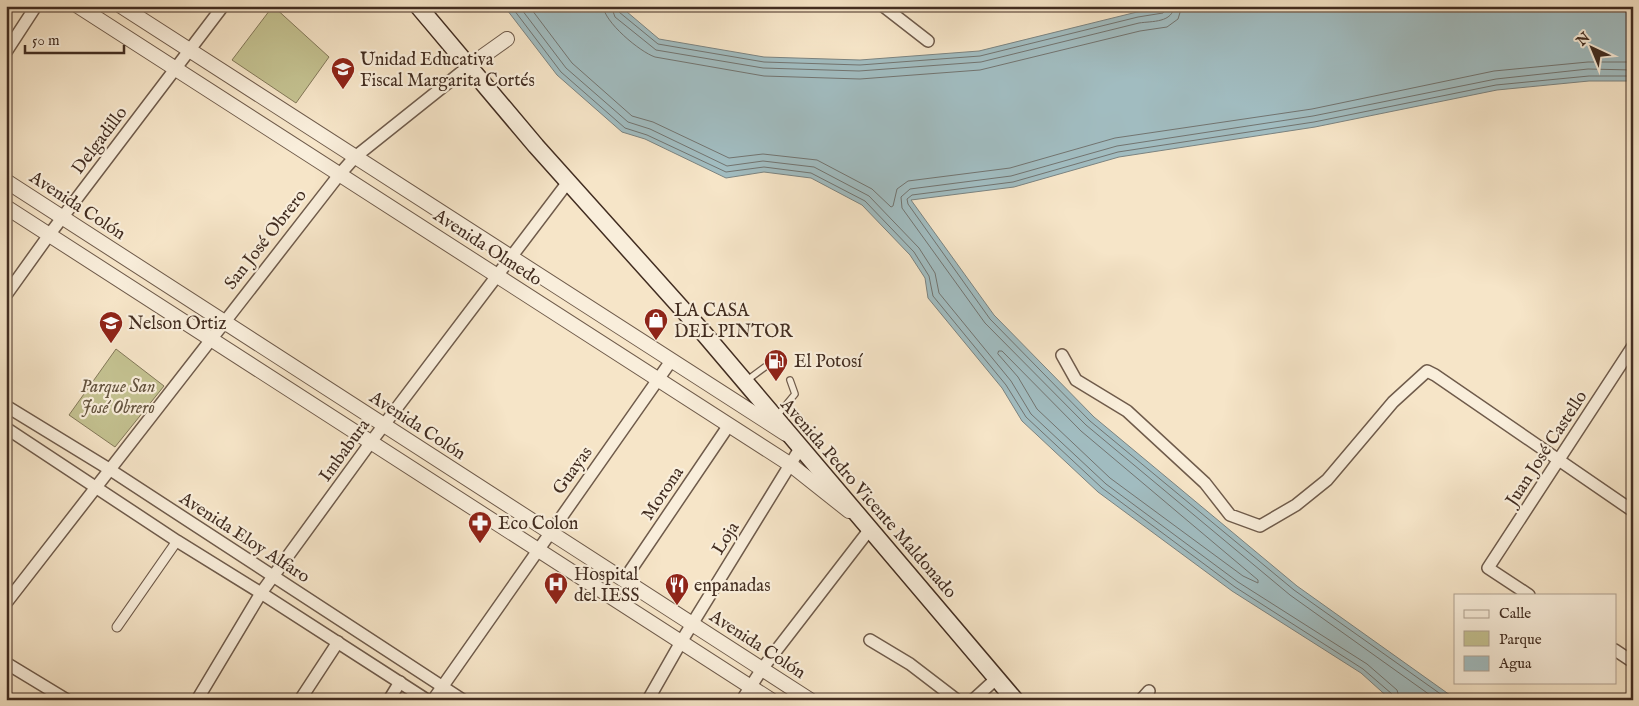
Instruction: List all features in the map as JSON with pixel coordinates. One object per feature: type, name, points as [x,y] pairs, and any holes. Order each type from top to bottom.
[{"type":"main road","name":"Avenida Pedro Vicente Maldonado","points":[[418,6],[568,182],[797,443],[1015,700]]},
{"type":"street","points":[[6,52],[36,6]]},
{"type":"street","name":"Avenida Olmedo","points":[[78,6],[791,465],[870,529]]},
{"type":"street","name":"Avenida Olmedo","points":[[121,6],[797,443]]},
{"type":"street","name":"Delgadillo","points":[[6,296],[50,234],[223,6]]},
{"type":"street","points":[[883,6],[928,41]]},
{"type":"street","points":[[469,66],[507,39]]},
{"type":"street","name":"San José Obrero","points":[[6,603],[223,321],[339,175],[355,157],[469,66]]},
{"type":"street","name":"Avenida Colón","points":[[6,181],[810,700]]},
{"type":"street","name":"Imbabura","points":[[197,700],[261,593],[371,442],[510,256],[568,182]]},
{"type":"street","points":[[6,207],[771,700]]},
{"type":"street","name":"Juan José Castello","points":[[1527,594],[1488,568],[1633,346]]},
{"type":"street","points":[[1062,355],[1076,380],[1127,411],[1205,483],[1230,514],[1260,526],[1296,505],[1327,480],[1359,439],[1393,402],[1427,371],[1436,375],[1633,512]]},
{"type":"street","name":"Guayas","points":[[433,700],[549,532],[659,380],[671,360]]},
{"type":"street","name":"Avenida Eloy Alfaro","points":[[6,406],[109,469],[463,700]]},
{"type":"street","name":"Morona","points":[[624,580],[729,425]]},
{"type":"street","points":[[6,428],[177,541],[338,642],[426,700]]},
{"type":"street","name":"Loja","points":[[648,700],[681,642],[791,465],[797,443]]},
{"type":"street","points":[[742,700],[762,669],[870,529]]},
{"type":"street","points":[[117,627],[177,541]]},
{"type":"street","points":[[870,640],[910,664],[957,700]]},
{"type":"street","points":[[300,700],[338,642]]},
{"type":"street","points":[[1616,651],[1633,662]]},
{"type":"street","points":[[6,663],[68,700]]},
{"type":"street","points":[[974,700],[997,678]]},
{"type":"street","points":[[389,700],[400,682]]},
{"type":"lane","points":[[744,382],[769,364],[776,366]]},
{"type":"lane","points":[[775,419],[795,394],[790,380]]},
{"type":"green space","points":[[273,6],[329,57],[296,103],[232,60]]},
{"type":"green space","name":"Parque San José Obrero","points":[[116,349],[164,386],[115,447],[69,415]]},
{"type":"water","points":[[504,6],[620,6],[659,39],[764,57],[860,60],[979,51],[1137,12],[1180,6],[1633,6],[1633,81],[1589,81],[1497,90],[1315,127],[1119,157],[1014,187],[911,200],[994,315],[1094,417],[1297,586],[1457,700],[1391,700],[1361,673],[1232,591],[1098,492],[1022,421],[1002,388],[928,298],[925,278],[910,255],[862,205],[811,178],[764,172],[726,178],[645,139],[622,132],[557,75]]},
{"type":"place","name":"Unidad Educativa Fiscal Margarita Cortés","points":[[343,90]]},
{"type":"place","name":"LA CASA DEL PINTOR","points":[[656,341]]},
{"type":"place","name":"Nelson Ortiz","points":[[111,344]]},
{"type":"place","name":"El Potosí","points":[[776,382]]},
{"type":"place","name":"Eco Colon","points":[[480,544]]},
{"type":"place","name":"Hospital del IESS","points":[[556,605]]},
{"type":"place","name":"enpanadas","points":[[677,606]]}]
